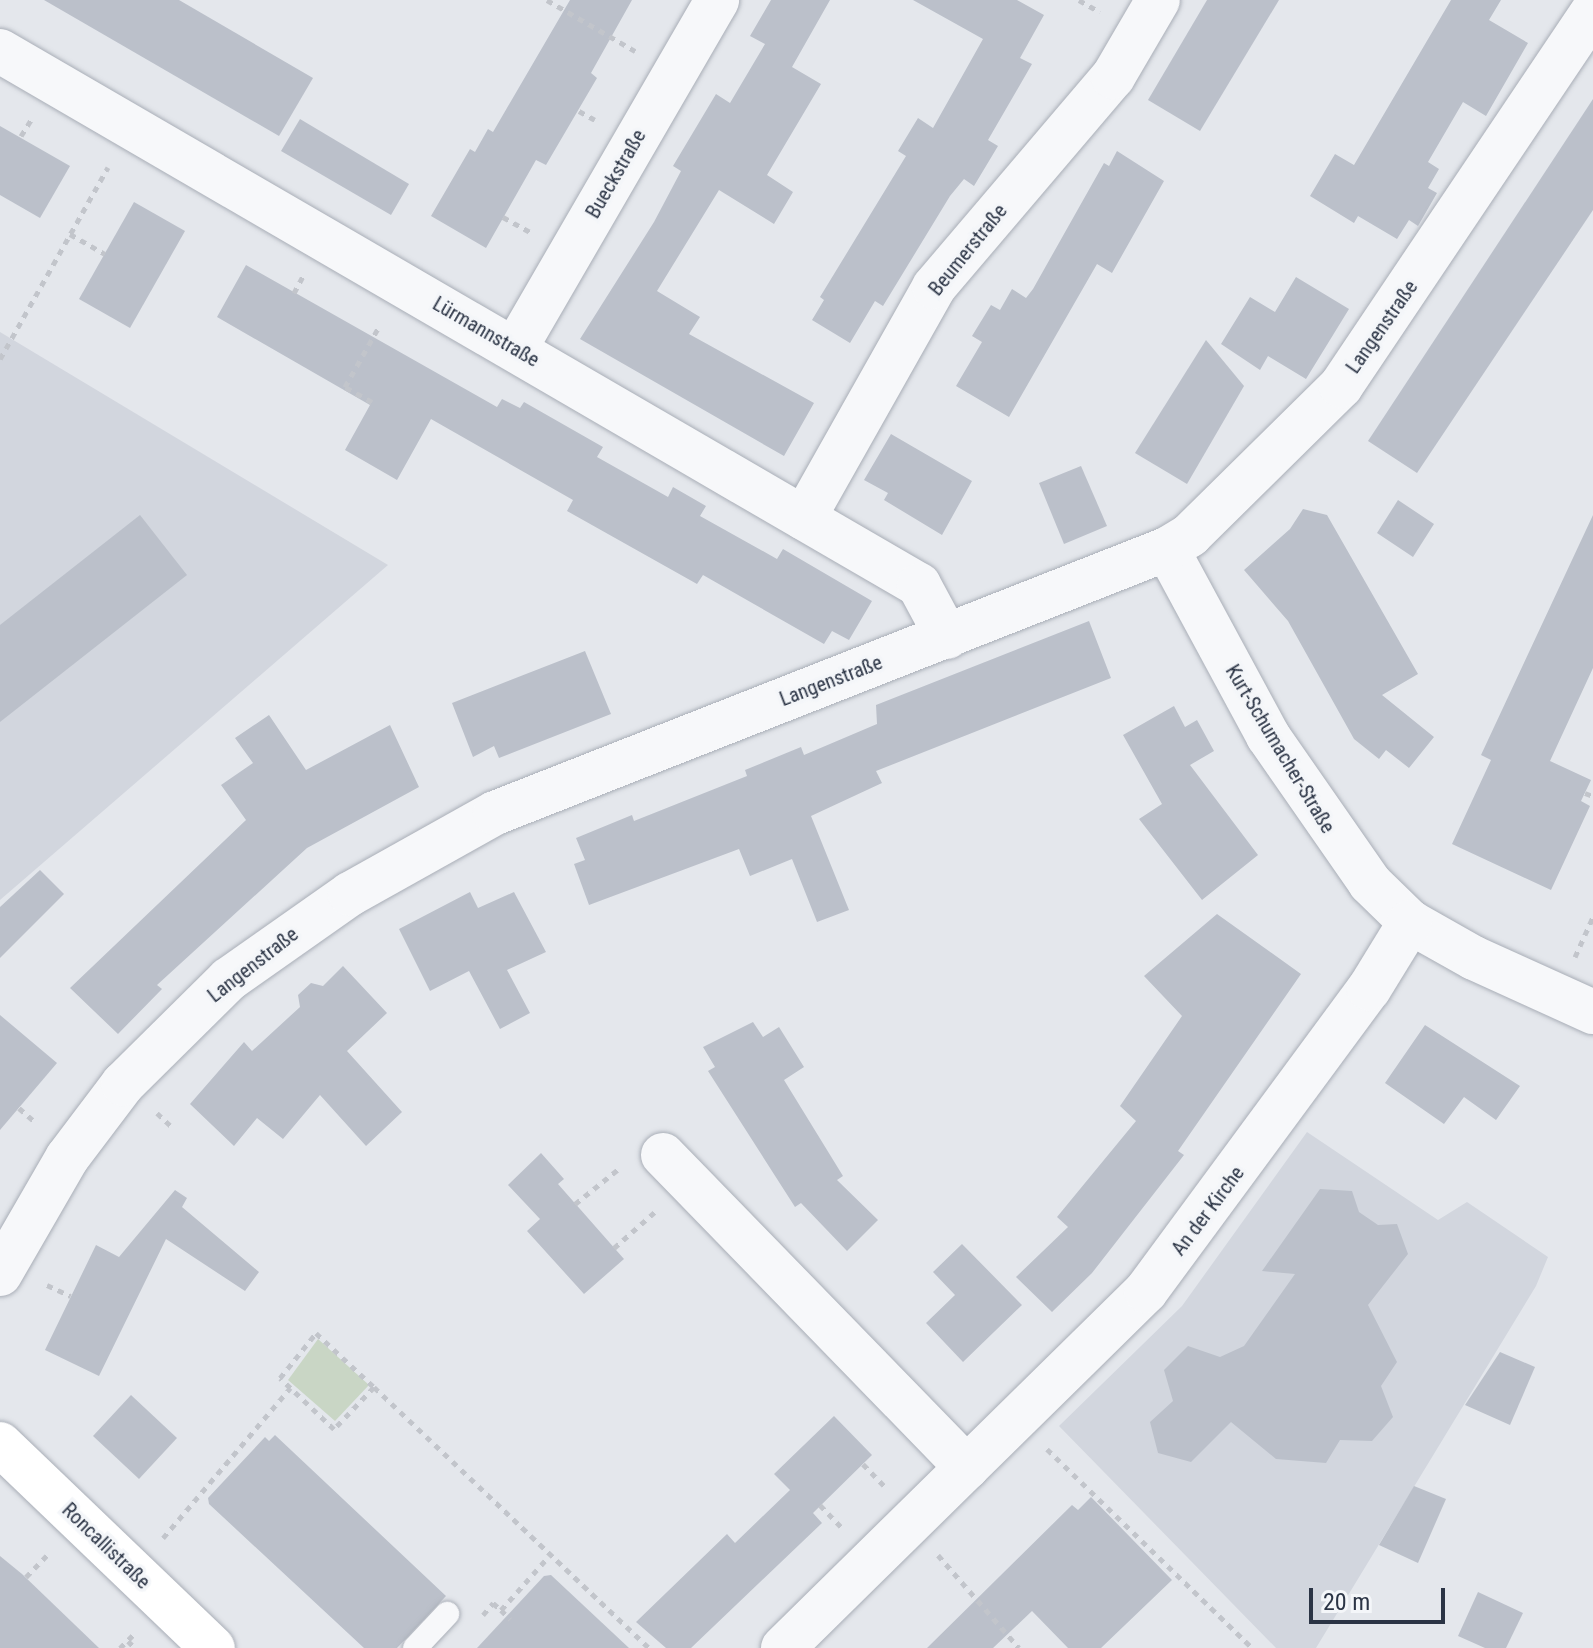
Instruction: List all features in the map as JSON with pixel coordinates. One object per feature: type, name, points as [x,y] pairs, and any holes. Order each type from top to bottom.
[{"type":"street","name":"Bueckstraße","points":[[515,349],[717,0]]},
{"type":"street","name":"Beumerstraße","points":[[804,518],[934,287],[1113,77],[1158,0]]},
{"type":"street","name":"Langenstraße","points":[[0,1274],[67,1158],[110,1098],[229,979],[294,931],[495,813],[1167,549],[1190,535],[1341,386],[1593,11]]},
{"type":"street","name":"Lürmannstraße","points":[[0,51],[919,585],[947,637]]},
{"type":"street","name":"Kurt-Schumacher-Straße","points":[[1167,549],[1268,736],[1333,837],[1410,922],[1474,958],[1593,1012]]},
{"type":"street","name":"An der Kirche","points":[[783,1648],[1146,1291],[1206,1216],[1369,989],[1410,922]]},
{"type":"street","points":[[664,1157],[967,1468]]},
{"type":"street","name":"Roncallistraße","points":[[0,1444],[213,1648]]},
{"type":"lane","points":[[415,1648],[447,1614]]},
{"type":"path","points":[[547,0],[674,73]]},
{"type":"path","points":[[0,359],[129,127]]},
{"type":"path","points":[[70,234],[105,254]]},
{"type":"path","points":[[372,402],[345,387],[403,283]]},
{"type":"path","points":[[1585,793],[1593,796]]},
{"type":"path","points":[[575,1204],[615,1169],[664,1157]]},
{"type":"path","points":[[374,1387],[334,1429],[280,1378],[316,1333],[374,1387],[649,1648]]},
{"type":"path","points":[[133,1572],[290,1388]]},
{"type":"path","points":[[1016,1421],[1252,1648]]},
{"type":"path","points":[[907,1526],[962,1578],[1019,1648]]},
{"type":"path","points":[[26,1577],[53,1548]]},
{"type":"path","points":[[501,1610],[550,1555]]},
{"type":"path","points":[[472,1626],[493,1603],[510,1619]]},
{"type":"path","points":[[128,1641],[135,1648]]},
{"type":"shaded area","points":[[0,332],[388,565],[0,900]]},
{"type":"shaded area","points":[[1307,1132],[1438,1220],[1467,1202],[1548,1257],[1536,1286],[1316,1648],[1276,1648],[1059,1426],[1182,1306]]},
{"type":"green space","points":[[318,1339],[369,1385],[335,1421],[288,1380]]},
{"type":"building","points":[[44,0],[179,0],[313,78],[279,136]]},
{"type":"building","points":[[570,0],[632,0],[591,73],[597,78],[546,165],[536,160],[486,248],[431,216],[470,149],[475,152],[488,129],[493,132]]},
{"type":"building","points":[[771,0],[830,0],[792,67],[821,84],[767,175],[793,192],[774,224],[719,190],[657,291],[700,317],[689,334],[814,403],[784,456],[580,339],[654,222],[681,171],[673,166],[716,94],[730,103],[765,44],[750,36]]},
{"type":"building","points":[[913,0],[1017,0],[1044,15],[1020,58],[1032,64],[988,140],[998,146],[974,186],[964,179],[950,196],[883,306],[875,301],[850,343],[812,320],[824,300],[820,297],[906,156],[898,151],[918,118],[933,128],[983,39]]},
{"type":"building","points":[[1207,0],[1279,0],[1200,131],[1148,100]]},
{"type":"building","points":[[1451,0],[1501,0],[1489,20],[1528,43],[1486,116],[1463,102],[1428,162],[1439,169],[1428,188],[1437,193],[1418,226],[1409,220],[1397,239],[1358,216],[1354,223],[1310,196],[1335,154],[1354,165]]},
{"type":"building","points":[[1593,99],[1593,210],[1417,473],[1368,441]]},
{"type":"building","points":[[300,119],[409,184],[391,215],[281,151]]},
{"type":"building","points":[[0,126],[70,166],[40,218],[0,195]]},
{"type":"building","points":[[1117,151],[1164,181],[1112,273],[1097,264],[1009,417],[956,386],[982,342],[972,336],[991,305],[1000,310],[1012,289],[1026,298],[1104,163],[1109,166]]},
{"type":"building","points":[[134,202],[185,231],[130,328],[79,299]]},
{"type":"building","points":[[246,265],[497,407],[502,399],[520,408],[524,402],[603,447],[597,457],[668,497],[673,487],[706,506],[700,516],[777,559],[783,549],[872,601],[849,640],[832,631],[824,644],[703,575],[697,584],[567,511],[573,500],[431,419],[397,480],[345,450],[370,405],[217,317]]},
{"type":"building","points":[[1296,277],[1349,309],[1306,379],[1268,356],[1260,370],[1221,344],[1250,297],[1275,312]]},
{"type":"building","points":[[1206,340],[1244,386],[1187,484],[1135,453]]},
{"type":"building","points":[[891,434],[972,481],[942,535],[884,500],[888,493],[864,480]]},
{"type":"building","points":[[1081,466],[1107,526],[1064,544],[1039,483]]},
{"type":"building","points":[[1398,500],[1434,524],[1413,557],[1377,533]]},
{"type":"building","points":[[1303,509],[1327,515],[1418,674],[1382,695],[1434,737],[1409,768],[1386,750],[1379,759],[1354,739],[1288,621],[1244,570],[1290,529]]},
{"type":"building","points":[[140,515],[187,575],[0,722],[0,625]]},
{"type":"building","points":[[1593,515],[1593,668],[1550,761],[1591,780],[1581,801],[1590,806],[1551,890],[1452,844],[1491,760],[1481,755]]},
{"type":"building","points":[[1089,621],[1111,678],[876,771],[882,783],[811,816],[849,910],[817,922],[792,859],[750,876],[739,849],[589,905],[574,864],[585,860],[576,838],[632,815],[634,821],[747,776],[745,770],[801,747],[804,755],[877,724],[876,705]]},
{"type":"building","points":[[585,651],[611,714],[499,758],[494,746],[473,757],[452,703]]},
{"type":"building","points":[[1174,706],[1185,727],[1197,720],[1214,751],[1190,765],[1258,855],[1202,900],[1139,819],[1162,804],[1123,735]]},
{"type":"building","points":[[269,715],[306,770],[390,725],[419,787],[307,848],[157,985],[162,989],[118,1034],[70,988],[246,820],[221,785],[253,763],[235,738]]},
{"type":"building","points":[[40,870],[64,894],[0,958],[0,907]]},
{"type":"building","points":[[470,892],[478,908],[514,892],[546,952],[507,970],[530,1013],[500,1029],[469,971],[430,991],[399,929]]},
{"type":"building","points":[[1217,914],[1301,974],[1178,1151],[1184,1155],[1092,1273],[1052,1312],[1016,1277],[1068,1227],[1057,1217],[1136,1121],[1120,1106],[1182,1016],[1144,976]]},
{"type":"building","points":[[343,966],[387,1013],[347,1051],[402,1112],[366,1146],[320,1095],[283,1139],[257,1118],[234,1146],[190,1104],[244,1042],[252,1051],[300,1007],[298,995],[311,983],[323,986]]},
{"type":"building","points":[[0,1015],[57,1063],[0,1130]]},
{"type":"building","points":[[753,1022],[763,1037],[779,1027],[804,1067],[784,1080],[843,1176],[837,1180],[878,1220],[847,1251],[801,1203],[795,1207],[708,1071],[715,1067],[703,1047]]},
{"type":"building","points":[[1425,1025],[1520,1086],[1496,1120],[1464,1097],[1444,1124],[1385,1083]]},
{"type":"building","points":[[541,1153],[564,1179],[558,1184],[624,1259],[584,1294],[527,1231],[540,1219],[508,1185]]},
{"type":"building","points":[[1320,1189],[1352,1191],[1359,1212],[1378,1225],[1397,1224],[1408,1254],[1368,1305],[1397,1362],[1381,1386],[1393,1417],[1372,1441],[1340,1440],[1326,1463],[1276,1459],[1231,1422],[1191,1462],[1158,1453],[1150,1422],[1173,1401],[1164,1370],[1188,1346],[1220,1357],[1244,1346],[1295,1274],[1262,1271]]},
{"type":"building","points":[[175,1190],[187,1198],[182,1207],[259,1272],[245,1291],[166,1239],[99,1376],[45,1350],[96,1245],[119,1257]]},
{"type":"building","points":[[962,1244],[1022,1305],[963,1362],[926,1323],[955,1295],[933,1272]]},
{"type":"building","points":[[1500,1352],[1535,1367],[1510,1425],[1465,1405]]},
{"type":"building","points":[[131,1395],[177,1438],[139,1479],[93,1436]]},
{"type":"building","points":[[834,1416],[872,1455],[813,1513],[822,1523],[691,1648],[666,1648],[636,1622],[727,1534],[735,1543],[790,1490],[774,1474]]},
{"type":"building","points":[[275,1435],[446,1596],[397,1648],[364,1648],[209,1504],[208,1498],[265,1437],[269,1441]]},
{"type":"building","points":[[1414,1486],[1446,1499],[1418,1563],[1379,1545]]},
{"type":"building","points":[[1091,1497],[1172,1580],[1101,1648],[1068,1648],[1032,1611],[993,1648],[927,1648],[1072,1505],[1078,1510]]},
{"type":"building","points":[[0,1556],[22,1574],[99,1648],[0,1648]]},
{"type":"building","points":[[551,1575],[629,1648],[477,1648],[544,1576]]},
{"type":"building","points":[[1478,1592],[1523,1613],[1506,1648],[1485,1648],[1458,1636]]}]
